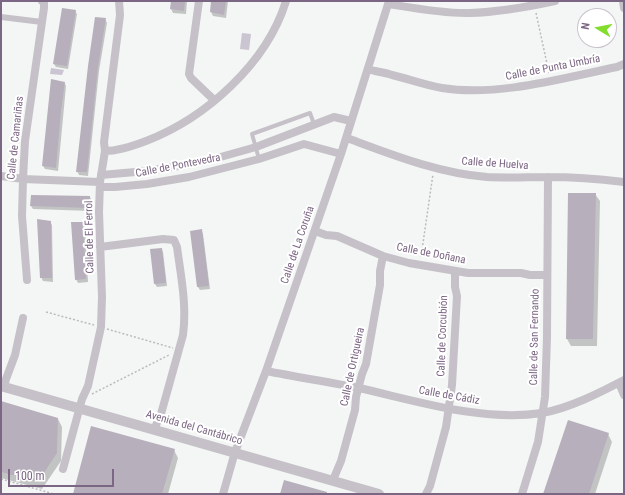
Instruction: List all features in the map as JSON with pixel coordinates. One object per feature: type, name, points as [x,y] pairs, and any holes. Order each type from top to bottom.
[{"type":"street","name":"Calle de Camariñas","points":[[27,280],[22,216],[23,179],[26,141],[42,22],[44,2],[42,1]]},
{"type":"street","name":"Calle de El Ferrol","points":[[63,469],[81,404],[88,386],[101,327],[102,297],[99,212],[105,151],[104,142],[120,15],[119,1]]},
{"type":"street","points":[[199,1],[189,74],[191,78],[214,100]]},
{"type":"street","points":[[105,151],[123,148],[155,138],[186,122],[226,91],[248,69],[268,42],[283,11],[286,1]]},
{"type":"street","points":[[389,2],[445,12],[470,13],[522,8],[555,1]]},
{"type":"street","points":[[622,1],[624,8]]},
{"type":"street","name":"Calle de La Coruña","points":[[223,494],[235,452],[266,371],[342,154],[389,2]]},
{"type":"street","points":[[1,17],[42,22]]},
{"type":"street","name":"Calle de Punta Umbría","points":[[368,69],[418,83],[443,88],[471,90],[510,89],[617,67],[624,64]]},
{"type":"street","name":"Calle de Pontevedra","points":[[101,184],[147,171],[185,165],[256,147],[334,117],[351,121]]},
{"type":"street","name":"Calle de Huelva","points":[[347,138],[434,168],[460,173],[488,177],[548,177],[624,182]]},
{"type":"street","name":"Calle de Pontevedra","points":[[1,176],[23,179],[101,184],[115,187],[147,184],[190,177],[260,159],[304,144],[342,154]]},
{"type":"street","name":"Calle de San Fernando","points":[[522,494],[538,442],[545,397],[547,344],[548,177]]},
{"type":"street","name":"Calle de Doñana","points":[[315,231],[326,235],[337,236],[383,256],[409,263],[468,273],[521,273],[530,275],[547,275]]},
{"type":"street","points":[[100,247],[163,239],[174,240],[177,247],[185,302],[185,322],[180,350],[155,429]]},
{"type":"street","name":"Calle de Ortigueira","points":[[333,480],[341,461],[355,410],[358,388],[366,364],[380,285],[380,271],[383,256]]},
{"type":"street","name":"Calle de Corcubión","points":[[426,494],[430,486],[446,427],[449,408],[455,345],[457,296],[455,287],[455,271]]},
{"type":"street","points":[[3,387],[15,355],[23,318]]},
{"type":"street","name":"Calle de Cádiz","points":[[266,371],[358,388],[449,408],[490,414],[510,415],[543,412],[593,396],[621,382]]},
{"type":"street","points":[[621,382],[624,395]]},
{"type":"street","name":"Avenida del Cantábrico","points":[[3,387],[81,404],[155,429],[380,494]]},
{"type":"lane","points":[[260,159],[252,134],[310,113],[314,124]]},
{"type":"path","points":[[534,6],[550,80]]},
{"type":"path","points":[[420,265],[434,168]]},
{"type":"path","points":[[46,312],[180,350]]},
{"type":"path","points":[[81,404],[180,350]]},
{"type":"path","points":[[1,479],[54,494]]},
{"type":"shaded area","points":[[242,33],[251,34],[249,50],[240,49]]},
{"type":"shaded area","points":[[51,68],[64,70],[62,75],[50,74]]},
{"type":"building","points":[[171,1],[185,1],[184,11],[170,9]]},
{"type":"building","points":[[211,1],[226,1],[224,15],[210,12]]},
{"type":"building","points":[[62,8],[76,10],[67,66],[53,64]]},
{"type":"building","points":[[95,17],[106,18],[98,67],[87,172],[76,172],[88,66]]},
{"type":"building","points":[[51,79],[65,82],[56,168],[42,166]]},
{"type":"building","points":[[568,193],[596,193],[593,339],[566,339]]},
{"type":"building","points":[[31,195],[90,196],[89,208],[30,206]]},
{"type":"building","points":[[37,219],[51,221],[52,278],[40,278]]},
{"type":"building","points":[[71,222],[83,222],[86,279],[75,280]]},
{"type":"building","points":[[202,229],[209,286],[197,287],[190,231]]},
{"type":"building","points":[[162,248],[166,283],[154,284],[150,249]]},
{"type":"building","points":[[1,401],[58,418],[57,453],[38,482],[1,472]]},
{"type":"building","points":[[568,420],[609,433],[589,494],[543,494]]},
{"type":"building","points":[[91,426],[175,449],[162,494],[73,494]]},
{"type":"building","points":[[284,480],[327,492],[327,494],[280,494]]}]
